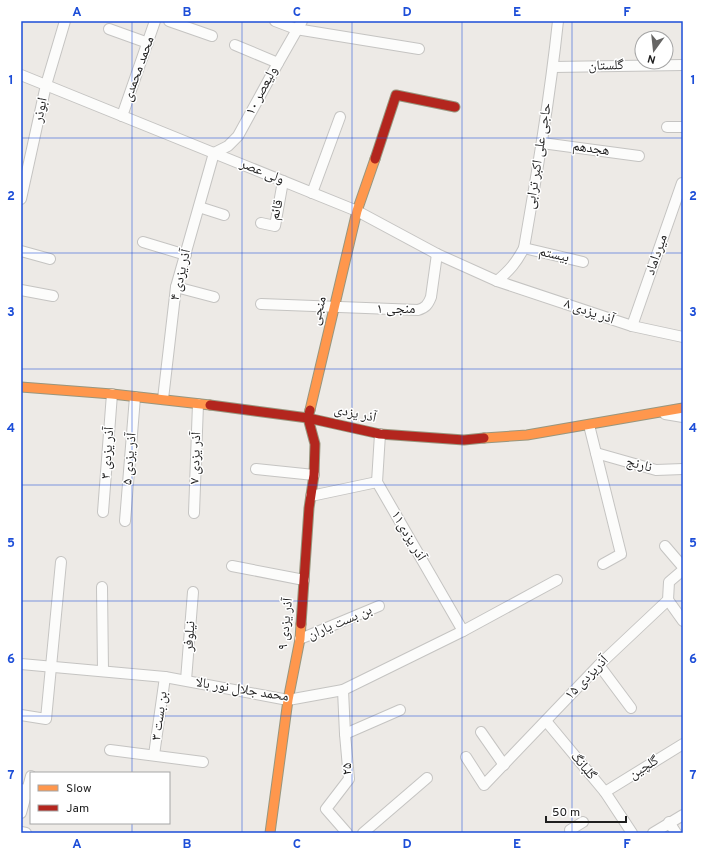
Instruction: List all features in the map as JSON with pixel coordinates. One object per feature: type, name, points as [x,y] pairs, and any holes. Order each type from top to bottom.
[{"type":"street","name":"ابوذر","points":[[22,193],[26,154],[65,21]]},
{"type":"street","name":"محمد محمدی","points":[[122,116],[156,21]]},
{"type":"street","points":[[169,21],[212,36]]},
{"type":"street","points":[[275,21],[419,49]]},
{"type":"street","name":"حاجی علی اکبر ترابی","points":[[497,281],[516,263],[524,248],[554,68],[558,21]]},
{"type":"street","name":"۱۰ ولیعصر","points":[[214,153],[228,146],[238,136],[299,25]]},
{"type":"street","points":[[109,29],[148,43]]},
{"type":"street","points":[[235,45],[278,62]]},
{"type":"street","name":"گلستان","points":[[554,68],[683,65]]},
{"type":"street","name":"ولی عصر","points":[[21,75],[358,211],[437,254],[497,281]]},
{"type":"street","name":"منجی","points":[[308,418],[358,211],[396,95],[455,107]]},
{"type":"street","points":[[312,193],[340,117]]},
{"type":"street","points":[[667,127],[683,127]]},
{"type":"street","name":"هجدهم","points":[[542,143],[639,156]]},
{"type":"street","name":"۴ آذر یزدی","points":[[163,399],[176,288],[214,153]]},
{"type":"street","name":"قائم","points":[[261,223],[275,226],[283,181]]},
{"type":"street","name":"میرداماد","points":[[632,326],[682,183]]},
{"type":"street","points":[[199,207],[224,215]]},
{"type":"street","points":[[143,242],[186,255]]},
{"type":"street","name":"بیستم","points":[[524,248],[583,262]]},
{"type":"street","points":[[21,251],[50,259]]},
{"type":"street","name":"منجی ۱","points":[[335,307],[423,309],[428,304],[430,297],[437,254]]},
{"type":"street","name":"۸ آذر یزدی","points":[[497,281],[632,326],[683,337]]},
{"type":"street","points":[[176,288],[214,297]]},
{"type":"street","points":[[21,290],[53,296]]},
{"type":"street","points":[[261,304],[335,307]]},
{"type":"street","name":"آذر یزدی","points":[[21,387],[163,399],[308,418],[380,434],[464,440],[527,435],[683,408]]},
{"type":"street","name":"آذر یزدی ۳","points":[[103,512],[112,394]]},
{"type":"street","name":"آذر یزدی ۵","points":[[125,521],[135,397]]},
{"type":"street","name":"آذر یزدی ۷","points":[[194,513],[198,404]]},
{"type":"street","points":[[661,413],[683,417]]},
{"type":"street","name":"آذر یزدی ۹","points":[[270,833],[288,700],[300,639],[311,496],[314,475],[315,444],[308,418]]},
{"type":"street","points":[[589,425],[622,554],[603,564]]},
{"type":"street","points":[[311,496],[377,482],[380,434]]},
{"type":"street","name":"نارنج","points":[[596,453],[656,470],[683,469]]},
{"type":"street","points":[[256,469],[314,475]]},
{"type":"street","name":"آذر یزدی۱۱","points":[[377,482],[463,631]]},
{"type":"street","points":[[665,546],[683,569],[669,582],[668,600],[683,621]]},
{"type":"street","points":[[21,715],[46,719],[61,562]]},
{"type":"street","points":[[232,566],[304,580]]},
{"type":"street","name":"محمد جلال نور بالا","points":[[21,664],[165,677],[288,700],[343,690],[463,631],[557,580]]},
{"type":"street","points":[[102,587],[103,671]]},
{"type":"street","name":"نیلوفر","points":[[186,680],[193,592]]},
{"type":"street","name":"۱۵ آذریزدی","points":[[466,757],[484,785],[599,665],[668,600]]},
{"type":"street","name":"بن بست یاران","points":[[300,639],[379,606]]},
{"type":"street","points":[[599,665],[631,708]]},
{"type":"street","name":"بن بست ۳","points":[[154,756],[165,677]]},
{"type":"street","name":"۲۵","points":[[343,690],[349,779],[326,809],[347,833]]},
{"type":"street","points":[[345,734],[400,710]]},
{"type":"street","name":"گلبانگ","points":[[546,721],[605,792],[632,833]]},
{"type":"street","points":[[481,732],[504,765]]},
{"type":"street","name":"گلچین","points":[[605,792],[683,744]]},
{"type":"street","points":[[110,750],[202,762]]},
{"type":"street","points":[[21,813],[24,790],[30,778]]},
{"type":"street","points":[[363,833],[427,778]]},
{"type":"street","points":[[653,833],[669,822],[683,815]]},
{"type":"street","points":[[570,832],[583,822]]},
{"type":"street","points":[[669,822],[676,833]]},
{"type":"street","points":[[21,832],[26,833]]},
{"type":"traffic: slow","points":[[310,410],[357,211],[375,159]]},
{"type":"traffic: slow","points":[[21,387],[112,394],[210,405]]},
{"type":"traffic: slow","points":[[484,438],[527,435],[683,408]]},
{"type":"traffic: slow","points":[[270,833],[288,700],[300,639],[301,624]]},
{"type":"traffic: jam","points":[[375,159],[396,95],[455,107]]},
{"type":"traffic: jam","points":[[210,405],[308,418],[380,434],[464,440],[484,438]]},
{"type":"traffic: jam","points":[[301,624],[309,508],[314,475],[315,444],[308,418],[310,410]]}]
